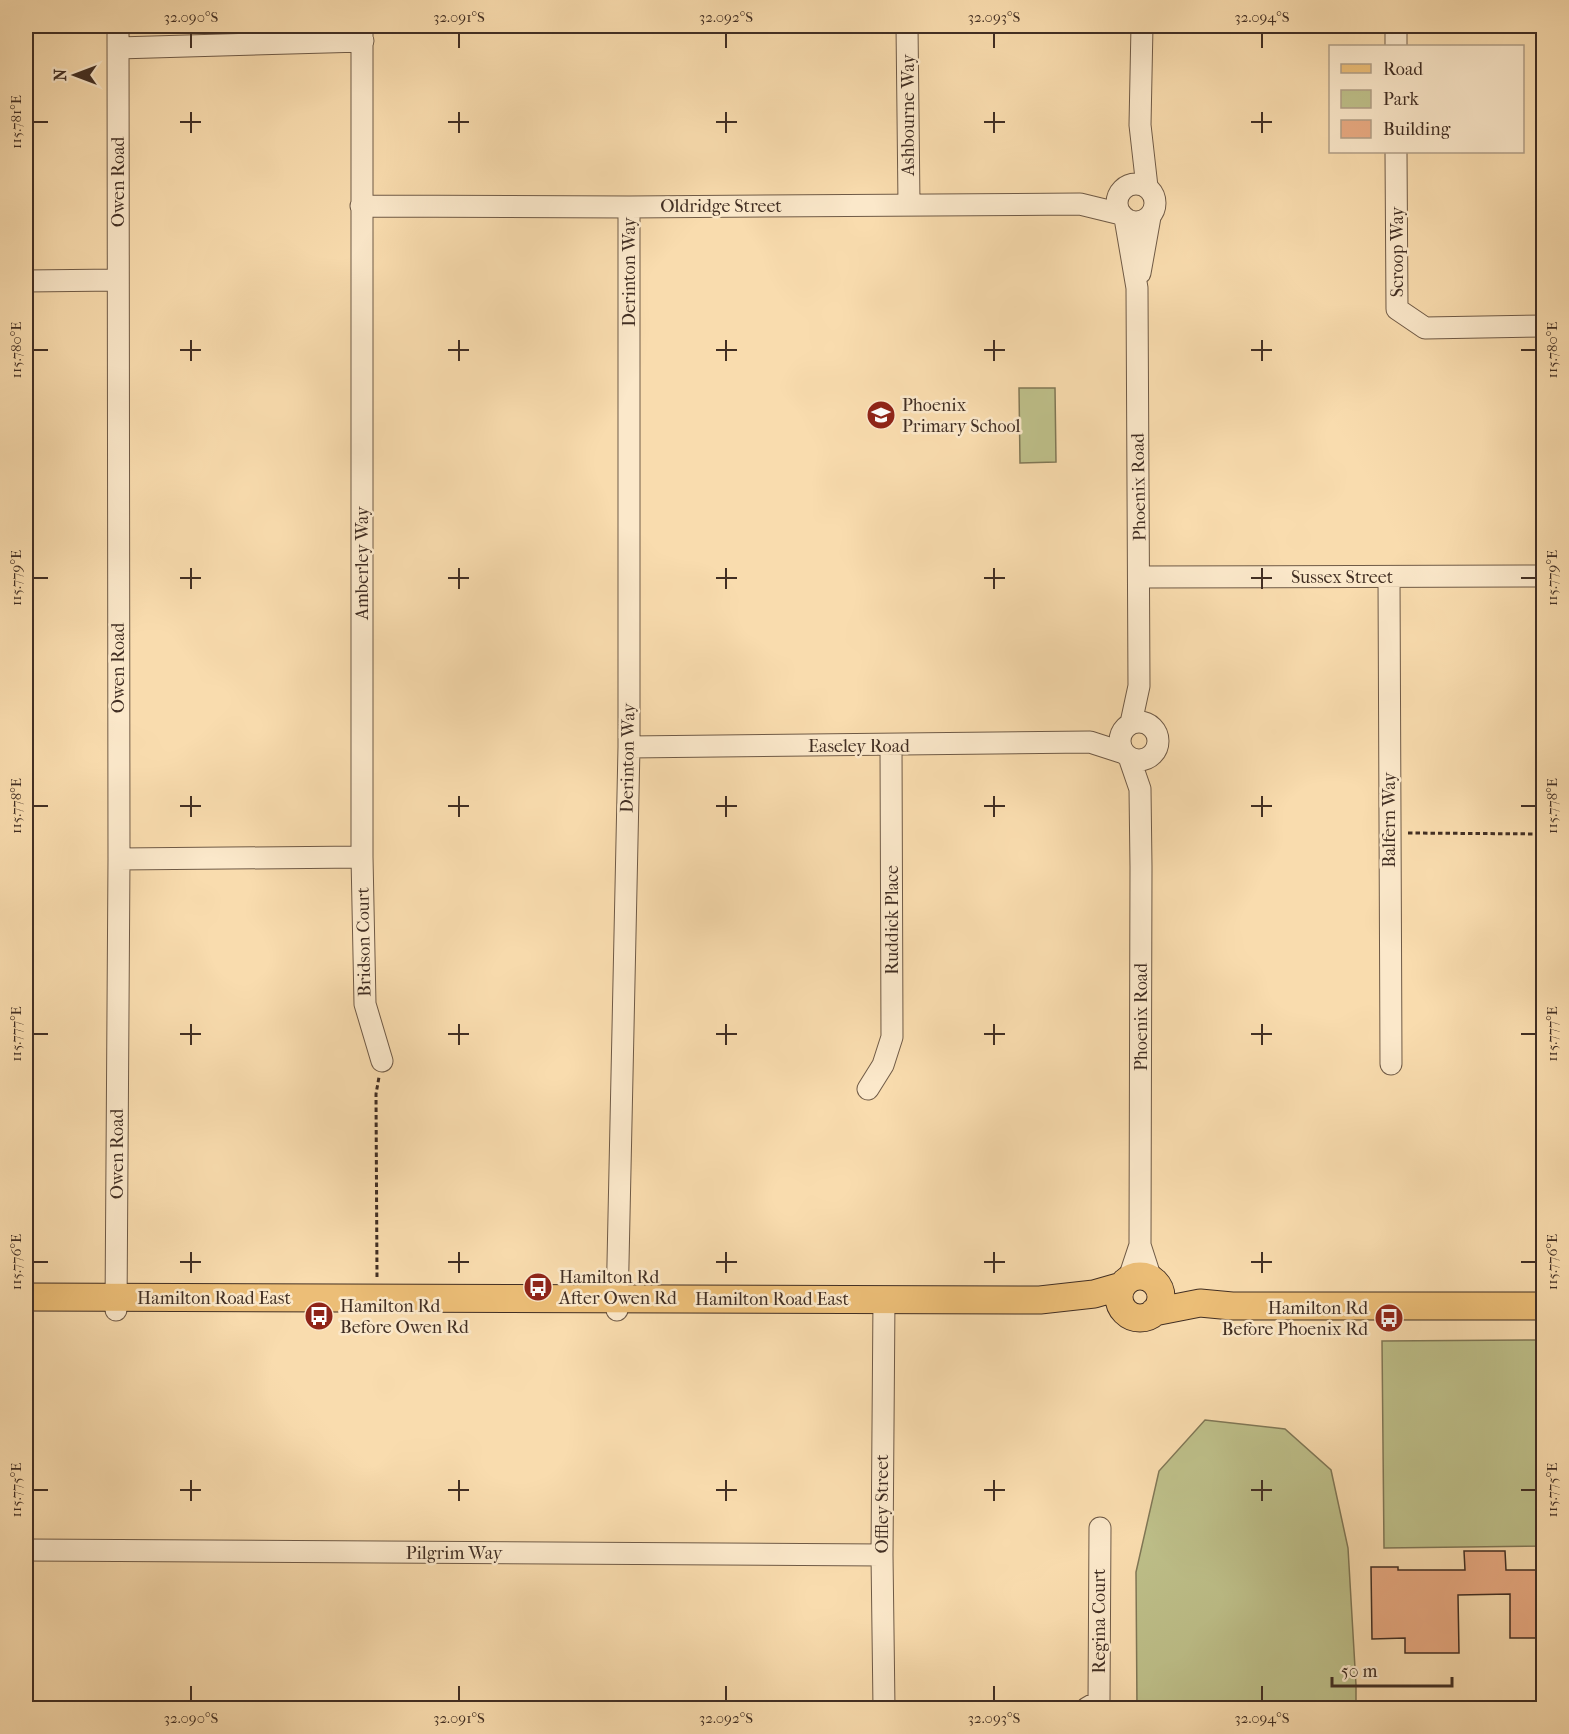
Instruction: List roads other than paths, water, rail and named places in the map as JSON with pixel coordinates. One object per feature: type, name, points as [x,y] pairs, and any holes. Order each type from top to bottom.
[{"type":"main road","name":"Hamilton Road East","points":[[26,1310],[116,1304],[884,1305],[1055,1310],[1136,1287]]},
{"type":"main road","points":[[1136,1287],[1200,1303],[1232,1306],[1544,1306]]},
{"type":"main road","points":[[1136,1287],[1161,1294],[1154,1312],[1200,1303]]},
{"type":"main road","name":"Hamilton Road East","points":[[26,1297],[116,1304]]},
{"type":"street","name":"Owen Road","points":[[116,1304],[119,860],[118,26]]},
{"type":"street","name":"Ashbourne Way","points":[[907,26],[909,204]]},
{"type":"street","points":[[1133,187],[1155,196],[1156,204],[1150,217],[1144,221],[1136,222],[1123,216],[1117,204],[1133,187],[1140,125],[1142,26]]},
{"type":"street","points":[[1396,26],[1396,45]]},
{"type":"street","points":[[118,48],[363,33]]},
{"type":"street","name":"Amberley Way","points":[[362,857],[363,33]]},
{"type":"street","name":"Scroop Way","points":[[1396,153],[1397,309],[1425,328],[1544,326]]},
{"type":"street","name":"Oldridge Street","points":[[1080,204],[1133,187]]},
{"type":"street","name":"Oldridge Street","points":[[361,206],[1080,204],[1123,216]]},
{"type":"street","name":"Derinton Way","points":[[617,1304],[629,747],[629,207]]},
{"type":"street","name":"Phoenix Road","points":[[1123,216],[1137,288],[1140,577],[1139,686],[1136,725]]},
{"type":"street","name":"Phoenix Road","points":[[1137,288],[1150,217]]},
{"type":"street","points":[[26,281],[118,280]]},
{"type":"street","name":"Sussex Street","points":[[1140,577],[1544,576]]},
{"type":"street","name":"Balfern Way","points":[[1389,577],[1391,1064]]},
{"type":"street","points":[[1136,725],[1158,733],[1159,741],[1153,755],[1147,759],[1139,760],[1127,755],[1120,742],[1136,725]]},
{"type":"street","name":"Easeley Road","points":[[629,747],[891,746],[1090,742],[1136,725]]},
{"type":"street","name":"Easeley Road","points":[[1090,742],[1127,755]]},
{"type":"street","name":"Ruddick Place","points":[[868,1089],[883,1065],[892,1036],[891,746]]},
{"type":"street","name":"Phoenix Road","points":[[1127,755],[1140,789],[1142,867],[1140,1245],[1136,1287]]},
{"type":"street","name":"Phoenix Road","points":[[1140,789],[1153,755]]},
{"type":"street","points":[[119,860],[362,857]]},
{"type":"street","name":"Bridson Court","points":[[362,857],[365,1004],[382,1061]]},
{"type":"street","name":"Offley Street","points":[[884,1305],[882,1555],[884,1708]]},
{"type":"street","name":"Regina Court","points":[[1088,1708],[1099,1701],[1100,1528]]},
{"type":"street","name":"Pilgrim Way","points":[[26,1550],[882,1555]]},
{"type":"place","name":"Phoenix Primary School","points":[[881,415]]},
{"type":"place","name":"Hamilton Rd After Owen Rd","points":[[538,1287]]},
{"type":"place","name":"Hamilton Rd Before Owen Rd","points":[[319,1316]]},
{"type":"place","name":"Hamilton Rd Before Phoenix Rd","points":[[1389,1318]]}]
